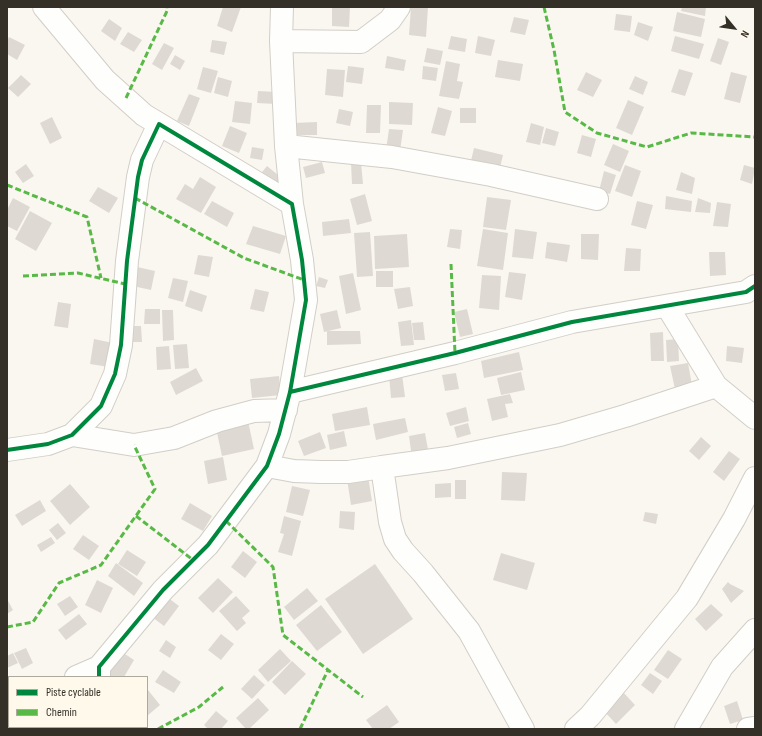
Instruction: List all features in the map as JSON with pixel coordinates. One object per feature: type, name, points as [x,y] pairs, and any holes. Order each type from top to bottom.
[{"type":"street","points":[[44,7],[105,80],[144,115],[292,204]]},
{"type":"street","points":[[81,676],[99,672],[163,590],[208,545],[267,466],[288,401],[306,300],[302,260],[292,204],[286,146],[281,41],[282,7]]},
{"type":"street","points":[[281,41],[361,42],[390,20],[400,7]]},
{"type":"street","points":[[7,450],[48,444],[72,435],[101,406],[115,374],[121,345],[127,260],[138,177],[142,160],[159,124]]},
{"type":"street","points":[[286,146],[392,157],[491,175],[597,199]]},
{"type":"street","points":[[72,435],[134,445],[174,438],[217,421],[455,353],[572,322],[746,292],[755,286]]},
{"type":"street","points":[[667,306],[716,386],[755,418]]},
{"type":"street","points":[[267,466],[294,471],[348,472],[448,458],[560,435],[625,416],[716,386]]},
{"type":"street","points":[[382,467],[390,522],[395,539],[403,551],[423,573],[469,631],[523,729]]},
{"type":"street","points":[[576,729],[590,716],[687,598],[734,519],[755,478]]},
{"type":"street","points":[[686,729],[722,667],[755,630]]},
{"type":"street","points":[[748,729],[755,728]]},
{"type":"building","points":[[223,7],[241,7],[232,32],[217,26]]},
{"type":"building","points":[[332,7],[350,7],[349,27],[332,26]]},
{"type":"building","points":[[411,7],[428,7],[426,37],[409,35]]},
{"type":"building","points":[[682,7],[706,7],[705,16],[681,11]]},
{"type":"building","points":[[677,12],[705,19],[701,37],[673,31]]},
{"type":"building","points":[[616,14],[632,16],[630,32],[614,30]]},
{"type":"building","points":[[514,17],[529,20],[525,35],[510,32]]},
{"type":"building","points":[[109,19],[122,28],[115,41],[101,31]]},
{"type":"building","points":[[638,22],[653,27],[648,41],[634,35]]},
{"type":"building","points":[[128,32],[142,40],[134,52],[120,44]]},
{"type":"building","points":[[451,36],[467,39],[465,52],[448,49]]},
{"type":"building","points":[[478,36],[495,40],[491,56],[475,53]]},
{"type":"building","points":[[675,36],[704,44],[699,59],[671,51]]},
{"type":"building","points":[[9,37],[25,45],[17,60],[7,54],[7,41]]},
{"type":"building","points":[[718,38],[729,42],[721,65],[710,61]]},
{"type":"building","points":[[212,40],[227,42],[224,55],[210,52]]},
{"type":"building","points":[[164,43],[174,48],[162,70],[152,64]]},
{"type":"building","points":[[427,48],[443,51],[440,65],[424,62]]},
{"type":"building","points":[[175,55],[185,61],[180,70],[170,64]]},
{"type":"building","points":[[387,56],[406,60],[404,71],[385,68]]},
{"type":"building","points":[[498,60],[523,64],[520,81],[495,77]]},
{"type":"building","points":[[446,61],[460,64],[457,81],[463,82],[459,99],[439,96]]},
{"type":"building","points":[[348,66],[364,68],[362,84],[346,82]]},
{"type":"building","points":[[423,66],[438,68],[436,81],[422,79]]},
{"type":"building","points":[[203,67],[218,71],[211,93],[197,89]]},
{"type":"building","points":[[327,69],[345,70],[343,97],[325,95]]},
{"type":"building","points":[[679,69],[693,73],[685,96],[671,92]]},
{"type":"building","points":[[586,72],[602,80],[593,97],[577,90]]},
{"type":"building","points":[[731,72],[747,76],[740,103],[724,99]]},
{"type":"building","points":[[21,75],[31,84],[18,97],[8,88]]},
{"type":"building","points":[[635,76],[648,82],[643,95],[629,89]]},
{"type":"building","points":[[218,77],[232,81],[228,97],[214,93]]},
{"type":"building","points":[[258,91],[277,92],[276,104],[257,103]]},
{"type":"building","points":[[189,94],[200,98],[189,126],[177,121]]},
{"type":"building","points":[[628,100],[644,107],[632,135],[616,128]]},
{"type":"building","points":[[235,101],[252,103],[250,124],[232,122]]},
{"type":"building","points":[[389,102],[413,103],[412,125],[389,124]]},
{"type":"building","points":[[367,105],[381,105],[380,133],[366,133]]},
{"type":"building","points":[[438,107],[452,111],[445,136],[431,133]]},
{"type":"building","points":[[460,108],[476,108],[476,123],[460,123]]},
{"type":"building","points":[[339,109],[353,112],[350,126],[336,123]]},
{"type":"building","points":[[52,117],[62,138],[50,144],[40,123]]},
{"type":"building","points":[[317,122],[317,135],[293,135],[293,123]]},
{"type":"building","points":[[531,123],[544,127],[540,145],[526,142]]},
{"type":"building","points":[[230,126],[247,133],[239,153],[222,146]]},
{"type":"building","points":[[546,128],[559,132],[555,146],[542,143]]},
{"type":"building","points":[[389,129],[403,130],[400,151],[386,150]]},
{"type":"building","points":[[582,135],[596,139],[591,157],[577,153]]},
{"type":"building","points":[[613,144],[629,151],[620,172],[604,165]]},
{"type":"building","points":[[252,147],[264,149],[262,160],[250,158]]},
{"type":"building","points":[[474,148],[503,155],[499,172],[470,165]]},
{"type":"building","points":[[322,162],[325,173],[306,178],[303,167]]},
{"type":"building","points":[[361,162],[363,184],[352,184],[351,163]]},
{"type":"building","points":[[26,164],[34,176],[23,183],[15,172]]},
{"type":"building","points":[[625,165],[641,171],[632,197],[615,191]]},
{"type":"building","points":[[744,165],[755,168],[752,184],[740,180]]},
{"type":"building","points":[[267,166],[283,179],[275,190],[258,177]]},
{"type":"building","points":[[604,171],[616,175],[610,194],[599,191]]},
{"type":"building","points":[[681,172],[695,178],[692,194],[676,190]]},
{"type":"building","points":[[200,177],[216,187],[201,213],[176,199],[185,184],[193,189]]},
{"type":"building","points":[[98,187],[118,198],[109,213],[89,201]]},
{"type":"building","points":[[365,194],[372,221],[357,225],[350,199]]},
{"type":"building","points":[[666,196],[692,201],[691,212],[665,209]]},
{"type":"building","points":[[487,197],[511,200],[506,230],[483,227]]},
{"type":"building","points":[[13,198],[30,207],[17,231],[7,226],[7,210]]},
{"type":"building","points":[[698,198],[711,203],[710,213],[695,212]]},
{"type":"building","points":[[212,201],[234,213],[227,227],[204,214]]},
{"type":"building","points":[[637,201],[653,205],[646,229],[631,225]]},
{"type":"building","points":[[717,202],[731,204],[728,227],[713,226]]},
{"type":"building","points":[[30,211],[52,223],[36,251],[15,239]]},
{"type":"building","points":[[349,219],[351,233],[323,236],[322,222]]},
{"type":"building","points":[[253,226],[286,236],[280,254],[246,244]]},
{"type":"building","points":[[450,229],[462,230],[460,249],[447,247]]},
{"type":"building","points":[[483,229],[508,233],[503,270],[477,266]]},
{"type":"building","points":[[515,229],[537,232],[533,259],[512,257]]},
{"type":"building","points":[[370,232],[373,276],[357,277],[354,233]]},
{"type":"building","points":[[407,234],[409,267],[375,269],[374,236]]},
{"type":"building","points":[[581,234],[599,234],[598,260],[581,259]]},
{"type":"building","points":[[547,242],[570,245],[567,262],[545,258]]},
{"type":"building","points":[[626,248],[641,249],[640,271],[624,271]]},
{"type":"building","points":[[709,252],[725,252],[726,275],[710,276]]},
{"type":"building","points":[[198,255],[213,257],[209,277],[194,274]]},
{"type":"building","points":[[137,267],[155,271],[151,290],[133,286]]},
{"type":"building","points":[[376,271],[393,271],[393,287],[376,287]]},
{"type":"building","points":[[509,272],[526,274],[522,300],[505,297]]},
{"type":"building","points":[[353,273],[361,310],[346,314],[339,276]]},
{"type":"building","points":[[482,275],[501,276],[499,310],[479,308]]},
{"type":"building","points":[[319,277],[328,280],[325,288],[316,286]]},
{"type":"building","points":[[173,278],[188,281],[183,302],[168,298]]},
{"type":"building","points":[[410,287],[413,306],[398,309],[394,289]]},
{"type":"building","points":[[255,289],[269,292],[264,312],[250,309]]},
{"type":"building","points":[[190,290],[207,296],[202,312],[185,306]]},
{"type":"building","points":[[58,302],[71,304],[68,328],[54,326]]},
{"type":"building","points":[[145,309],[160,309],[160,324],[144,324]]},
{"type":"building","points":[[467,309],[473,334],[460,337],[454,312]]},
{"type":"building","points":[[162,310],[173,310],[174,340],[163,341]]},
{"type":"building","points":[[337,310],[341,328],[324,332],[320,314]]},
{"type":"building","points":[[411,320],[414,345],[401,346],[398,322]]},
{"type":"building","points":[[423,322],[425,340],[414,340],[412,323]]},
{"type":"building","points":[[128,326],[141,326],[142,342],[129,342]]},
{"type":"building","points":[[327,331],[360,331],[361,344],[327,345]]},
{"type":"building","points":[[663,332],[664,361],[651,361],[650,333]]},
{"type":"building","points":[[94,339],[113,343],[109,367],[90,364]]},
{"type":"building","points":[[678,339],[679,361],[667,362],[666,340]]},
{"type":"building","points":[[187,344],[189,368],[175,369],[173,345]]},
{"type":"building","points":[[169,346],[171,369],[157,370],[156,347]]},
{"type":"building","points":[[727,346],[744,348],[742,363],[726,361]]},
{"type":"building","points":[[519,352],[523,370],[484,378],[481,361]]},
{"type":"building","points":[[688,363],[692,385],[675,389],[670,366]]},
{"type":"building","points":[[196,368],[203,381],[176,395],[170,382]]},
{"type":"building","points":[[521,372],[525,390],[501,395],[497,378]]},
{"type":"building","points":[[456,373],[459,389],[445,391],[442,375]]},
{"type":"building","points":[[402,374],[405,397],[391,398],[389,375]]},
{"type":"building","points":[[279,376],[281,395],[252,398],[250,379]]},
{"type":"building","points":[[510,394],[513,403],[505,404],[508,417],[492,421],[487,399]]},
{"type":"building","points":[[367,407],[370,425],[335,431],[332,414]]},
{"type":"building","points":[[466,407],[469,421],[450,426],[446,413]]},
{"type":"building","points":[[405,418],[408,432],[376,440],[373,424]]},
{"type":"building","points":[[248,421],[254,449],[222,456],[216,428]]},
{"type":"building","points":[[468,423],[471,434],[457,438],[454,427]]},
{"type":"building","points":[[344,431],[347,446],[330,450],[327,435]]},
{"type":"building","points":[[320,432],[326,448],[304,456],[298,441]]},
{"type":"building","points":[[425,433],[429,455],[412,458],[409,436]]},
{"type":"building","points":[[701,437],[711,446],[699,460],[689,451]]},
{"type":"building","points":[[729,451],[740,459],[724,481],[713,472]]},
{"type":"building","points":[[223,457],[227,480],[208,484],[204,461]]},
{"type":"building","points":[[502,472],[527,473],[525,501],[501,500]]},
{"type":"building","points":[[368,476],[372,501],[351,505],[347,479]]},
{"type":"building","points":[[455,480],[466,480],[466,499],[455,499]]},
{"type":"building","points":[[451,483],[451,497],[435,498],[435,484]]},
{"type":"building","points":[[70,484],[90,507],[70,525],[50,501]]},
{"type":"building","points":[[292,486],[310,490],[303,516],[286,512]]},
{"type":"building","points":[[40,500],[46,511],[22,526],[15,515]]},
{"type":"building","points":[[190,503],[212,516],[203,531],[181,519]]},
{"type":"building","points":[[340,511],[355,512],[354,530],[339,528]]},
{"type":"building","points":[[645,512],[658,514],[656,524],[643,521]]},
{"type":"building","points":[[284,516],[301,521],[292,556],[278,552],[284,534],[280,533]]},
{"type":"building","points":[[58,523],[66,533],[57,540],[49,530]]},
{"type":"building","points":[[83,535],[99,546],[89,560],[73,549]]},
{"type":"building","points":[[51,537],[55,543],[41,552],[37,545]]},
{"type":"building","points":[[127,550],[146,562],[137,576],[118,564]]},
{"type":"building","points":[[243,551],[257,562],[245,578],[231,567]]},
{"type":"building","points":[[501,553],[535,563],[527,590],[493,580]]},
{"type":"building","points":[[116,563],[143,583],[134,596],[108,576]]},
{"type":"building","points":[[375,564],[413,619],[363,654],[325,599]]},
{"type":"building","points":[[218,578],[233,592],[213,613],[198,598]]},
{"type":"building","points":[[97,580],[113,588],[101,613],[85,605]]},
{"type":"building","points":[[728,582],[744,591],[731,603],[722,589]]},
{"type":"building","points":[[307,588],[318,601],[294,620],[284,607]]},
{"type":"building","points":[[70,596],[78,607],[65,616],[57,604]]},
{"type":"building","points":[[236,596],[250,611],[242,618],[246,623],[237,631],[219,611]]},
{"type":"building","points":[[167,597],[179,606],[164,626],[152,617]]},
{"type":"building","points":[[7,599],[13,610],[7,614]]},
{"type":"building","points":[[711,604],[723,615],[706,631],[695,619]]},
{"type":"building","points":[[321,605],[342,632],[317,651],[296,625]]},
{"type":"building","points":[[79,614],[87,624],[66,640],[58,630]]},
{"type":"building","points":[[221,634],[234,644],[221,660],[208,650]]},
{"type":"building","points":[[166,640],[176,647],[170,658],[159,651]]},
{"type":"building","points":[[26,648],[33,663],[22,669],[14,653]]},
{"type":"building","points":[[280,649],[291,661],[268,682],[258,670]]},
{"type":"building","points":[[119,650],[134,660],[125,676],[103,676]]},
{"type":"building","points":[[668,650],[682,659],[668,679],[654,670]]},
{"type":"building","points":[[13,653],[18,663],[7,668],[7,656]]},
{"type":"building","points":[[292,661],[306,674],[285,695],[272,682]]},
{"type":"building","points":[[163,670],[181,682],[174,693],[155,682]]},
{"type":"building","points":[[650,673],[662,681],[653,694],[641,685]]},
{"type":"building","points":[[254,675],[265,685],[252,699],[241,689]]},
{"type":"building","points":[[148,690],[160,705],[148,715]]},
{"type":"building","points":[[623,692],[635,705],[616,724],[604,711]]},
{"type":"building","points":[[258,698],[269,710],[249,729],[246,729],[236,718]]},
{"type":"building","points":[[737,701],[743,720],[730,724],[724,706]]},
{"type":"building","points":[[387,705],[399,722],[389,729],[373,729],[366,720]]},
{"type":"building","points":[[216,711],[228,721],[221,729],[208,729],[204,725]]},
{"type":"building","points":[[7,717],[8,728],[23,728],[7,729]]},
{"type":"marked path","points":[[126,98],[167,11],[167,7]]},
{"type":"marked path","points":[[544,7],[554,50],[565,112],[597,133],[647,147],[691,133],[755,137]]},
{"type":"marked path","points":[[7,185],[87,217],[101,278]]},
{"type":"marked path","points":[[135,198],[244,258],[304,280]]},
{"type":"marked path","points":[[451,264],[455,353]]},
{"type":"marked path","points":[[23,276],[78,273],[125,284]]},
{"type":"marked path","points":[[7,627],[33,622],[59,583],[101,565],[155,489],[134,445]]},
{"type":"marked path","points":[[136,516],[193,560]]},
{"type":"marked path","points":[[226,521],[273,567],[283,635],[363,697]]},
{"type":"marked path","points":[[300,729],[328,670]]},
{"type":"marked path","points":[[158,729],[199,707],[223,687]]},
{"type":"cycle path","points":[[7,450],[48,444],[72,435],[101,406],[115,374],[121,345],[127,261],[138,177],[142,160],[159,124],[292,204],[302,260],[306,300],[290,392],[279,434],[267,466],[208,545],[163,590],[99,667],[99,676]]},
{"type":"cycle path","points":[[290,392],[455,353],[572,322],[746,292],[755,286]]}]
